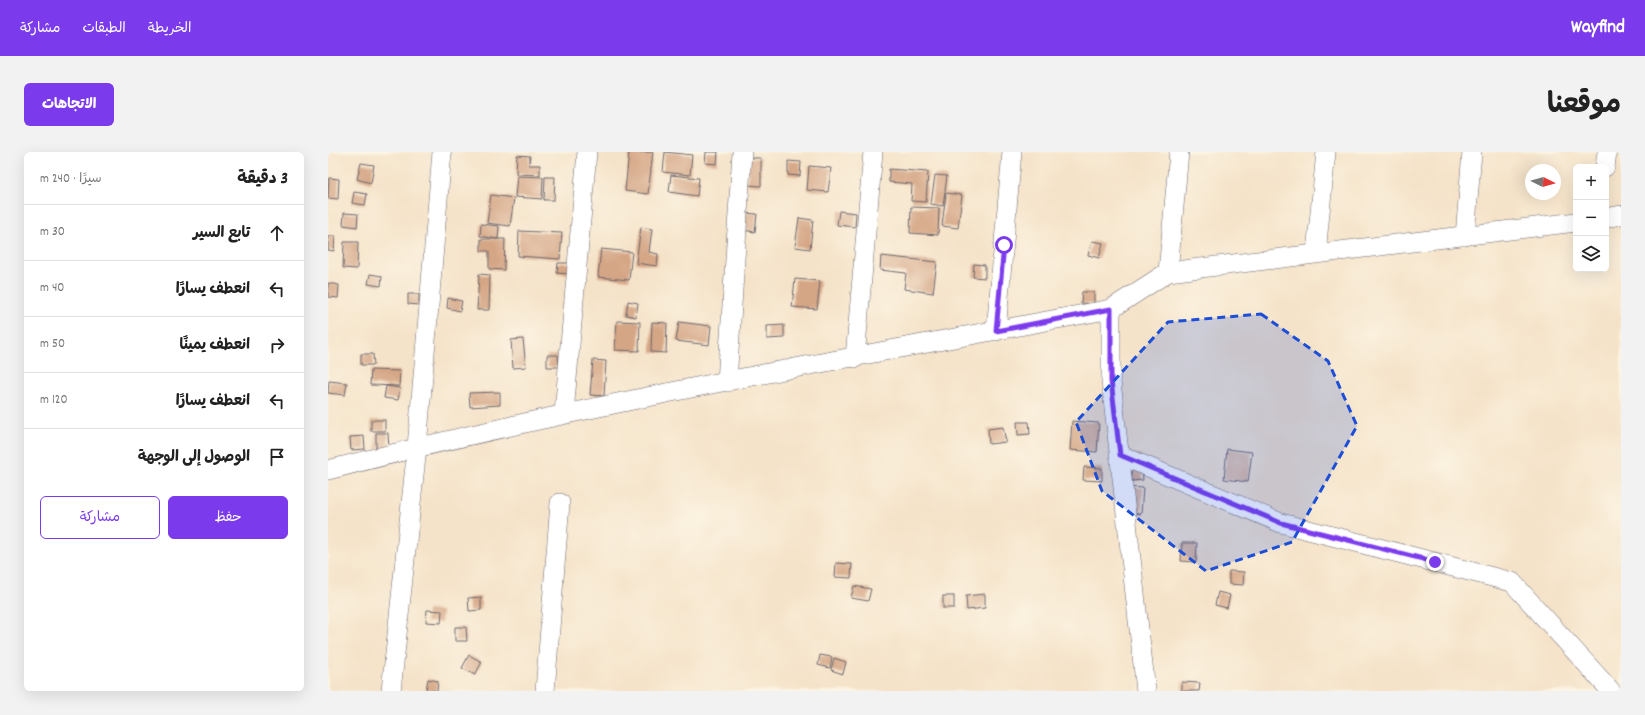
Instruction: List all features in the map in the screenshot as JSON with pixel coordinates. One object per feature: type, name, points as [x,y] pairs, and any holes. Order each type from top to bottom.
[{"type":"street","points":[[391,691],[417,447],[442,152]]},
{"type":"street","points":[[564,413],[588,152]]},
{"type":"street","points":[[727,382],[742,152]]},
{"type":"street","points":[[855,358],[873,152]]},
{"type":"street","points":[[996,331],[1012,152]]},
{"type":"street","points":[[1168,272],[1179,152]]},
{"type":"street","points":[[1316,254],[1326,152]]},
{"type":"street","points":[[1465,236],[1472,152]]},
{"type":"street","points":[[1605,164],[1607,152]]},
{"type":"street","points":[[1609,218],[1621,216]]},
{"type":"street","points":[[328,470],[417,447],[564,413],[1111,309],[1168,272],[1573,222]]},
{"type":"street","points":[[1111,309],[1111,381],[1146,691]]},
{"type":"street","points":[[1120,455],[1281,523],[1512,582],[1611,691]]},
{"type":"street","points":[[545,691],[560,503]]},
{"type":"highlighted area","points":[[1261,314],[1328,361],[1357,426],[1292,542],[1206,571],[1102,491],[1076,422],[1168,322]]},
{"type":"building","points":[[629,152],[653,152],[648,194],[625,191]]},
{"type":"building","points":[[665,152],[692,155],[690,175],[663,172]]},
{"type":"building","points":[[706,152],[718,152],[717,164],[705,163]]},
{"type":"building","points":[[517,155],[530,156],[529,165],[540,165],[540,175],[516,174]]},
{"type":"building","points":[[748,158],[761,158],[761,186],[748,185]]},
{"type":"building","points":[[788,161],[801,162],[800,176],[788,175]]},
{"type":"building","points":[[361,163],[374,165],[371,183],[357,179]]},
{"type":"building","points":[[809,166],[831,168],[828,192],[807,190]]},
{"type":"building","points":[[889,169],[928,172],[926,202],[911,201],[912,184],[889,182]]},
{"type":"building","points":[[671,175],[699,178],[697,196],[669,192]]},
{"type":"building","points":[[935,175],[947,176],[943,206],[931,204]]},
{"type":"building","points":[[517,176],[543,177],[542,199],[515,197]]},
{"type":"building","points":[[545,177],[555,177],[554,200],[544,200]]},
{"type":"building","points":[[329,178],[339,179],[338,199],[328,198]]},
{"type":"building","points":[[354,192],[367,194],[365,205],[352,203]]},
{"type":"building","points":[[946,193],[962,195],[958,228],[942,226]]},
{"type":"building","points":[[491,195],[514,198],[510,226],[487,223]]},
{"type":"building","points":[[911,207],[939,208],[938,235],[910,233]]},
{"type":"building","points":[[839,211],[856,213],[855,227],[837,225]]},
{"type":"building","points":[[344,213],[358,214],[357,227],[343,225]]},
{"type":"building","points":[[744,213],[757,214],[755,232],[742,230]]},
{"type":"building","points":[[799,218],[813,220],[810,249],[795,247]]},
{"type":"building","points":[[481,224],[499,226],[498,239],[480,236]]},
{"type":"building","points":[[641,227],[652,229],[649,252],[658,254],[657,266],[636,263]]},
{"type":"building","points":[[519,231],[562,233],[560,259],[518,256]]},
{"type":"building","points":[[328,236],[335,236],[334,251],[328,250]]},
{"type":"building","points":[[481,239],[505,239],[504,270],[489,269],[489,251],[481,251]]},
{"type":"building","points":[[1092,241],[1103,243],[1099,258],[1088,255]]},
{"type":"building","points":[[344,242],[358,242],[357,269],[343,268]]},
{"type":"building","points":[[601,249],[632,252],[629,280],[598,277]]},
{"type":"building","points":[[881,256],[937,262],[933,293],[904,289],[906,273],[880,270]]},
{"type":"building","points":[[558,263],[570,263],[570,274],[557,273]]},
{"type":"building","points":[[974,264],[985,265],[985,278],[973,277]]},
{"type":"building","points":[[370,274],[382,276],[381,286],[368,284]]},
{"type":"building","points":[[479,274],[490,275],[489,310],[477,310]]},
{"type":"building","points":[[795,279],[820,281],[817,309],[792,307]]},
{"type":"building","points":[[328,283],[339,285],[338,298],[328,297]]},
{"type":"building","points":[[1082,292],[1094,292],[1094,304],[1081,303]]},
{"type":"building","points":[[408,294],[419,294],[419,305],[408,304]]},
{"type":"building","points":[[448,298],[462,301],[460,311],[447,308]]},
{"type":"building","points":[[628,301],[638,303],[636,317],[626,315]]},
{"type":"building","points":[[617,321],[640,322],[639,351],[615,350]]},
{"type":"building","points":[[652,322],[667,323],[666,353],[651,352]]},
{"type":"building","points":[[679,322],[711,326],[709,345],[676,341]]},
{"type":"building","points":[[784,325],[784,338],[767,339],[767,326]]},
{"type":"building","points":[[523,339],[526,367],[513,368],[511,340]]},
{"type":"building","points":[[361,354],[373,354],[374,365],[361,365]]},
{"type":"building","points":[[547,355],[558,355],[559,367],[547,367]]},
{"type":"building","points":[[593,360],[606,361],[604,396],[590,395]]},
{"type":"building","points":[[371,370],[400,371],[399,386],[370,385]]},
{"type":"building","points":[[329,381],[347,383],[345,395],[328,393]]},
{"type":"building","points":[[386,386],[400,388],[398,400],[384,398]]},
{"type":"building","points":[[500,392],[500,405],[470,407],[469,393]]},
{"type":"building","points":[[371,420],[385,420],[385,431],[371,431]]},
{"type":"building","points":[[1072,421],[1099,423],[1097,452],[1070,450]]},
{"type":"building","points":[[1017,422],[1029,422],[1030,434],[1018,435]]},
{"type":"building","points":[[1003,427],[1006,442],[989,444],[988,429]]},
{"type":"building","points":[[376,433],[388,433],[389,448],[376,449]]},
{"type":"building","points":[[364,436],[365,449],[351,450],[350,437]]},
{"type":"building","points":[[1227,449],[1252,452],[1248,482],[1224,479]]},
{"type":"building","points":[[1141,454],[1143,480],[1132,481],[1129,455]]},
{"type":"building","points":[[1084,467],[1102,468],[1102,481],[1083,480]]},
{"type":"building","points":[[1127,487],[1143,488],[1141,514],[1126,513]]},
{"type":"building","points":[[1182,543],[1197,543],[1196,562],[1181,561]]},
{"type":"building","points":[[836,563],[852,564],[851,578],[835,577]]},
{"type":"building","points":[[1229,571],[1244,572],[1243,585],[1229,584]]},
{"type":"building","points":[[854,586],[871,589],[868,601],[851,598]]},
{"type":"building","points":[[1218,592],[1230,595],[1227,608],[1215,605]]},
{"type":"building","points":[[985,594],[985,608],[967,610],[966,596]]},
{"type":"building","points":[[943,596],[954,596],[954,608],[943,608]]},
{"type":"building","points":[[481,597],[481,610],[469,611],[468,598]]},
{"type":"building","points":[[427,610],[442,611],[441,623],[426,622]]},
{"type":"building","points":[[455,627],[466,627],[467,641],[455,641]]},
{"type":"building","points":[[469,655],[482,662],[475,675],[462,668]]},
{"type":"building","points":[[820,655],[832,657],[830,668],[818,665]]},
{"type":"building","points":[[834,658],[846,662],[843,674],[831,670]]},
{"type":"building","points":[[428,679],[438,681],[437,691],[426,690]]},
{"type":"building","points":[[1182,682],[1200,683],[1199,691],[1182,691]]},
{"type":"route","points":[[1004,245],[996,331],[1111,309],[1111,381],[1120,455],[1281,523],[1435,562]]}]
